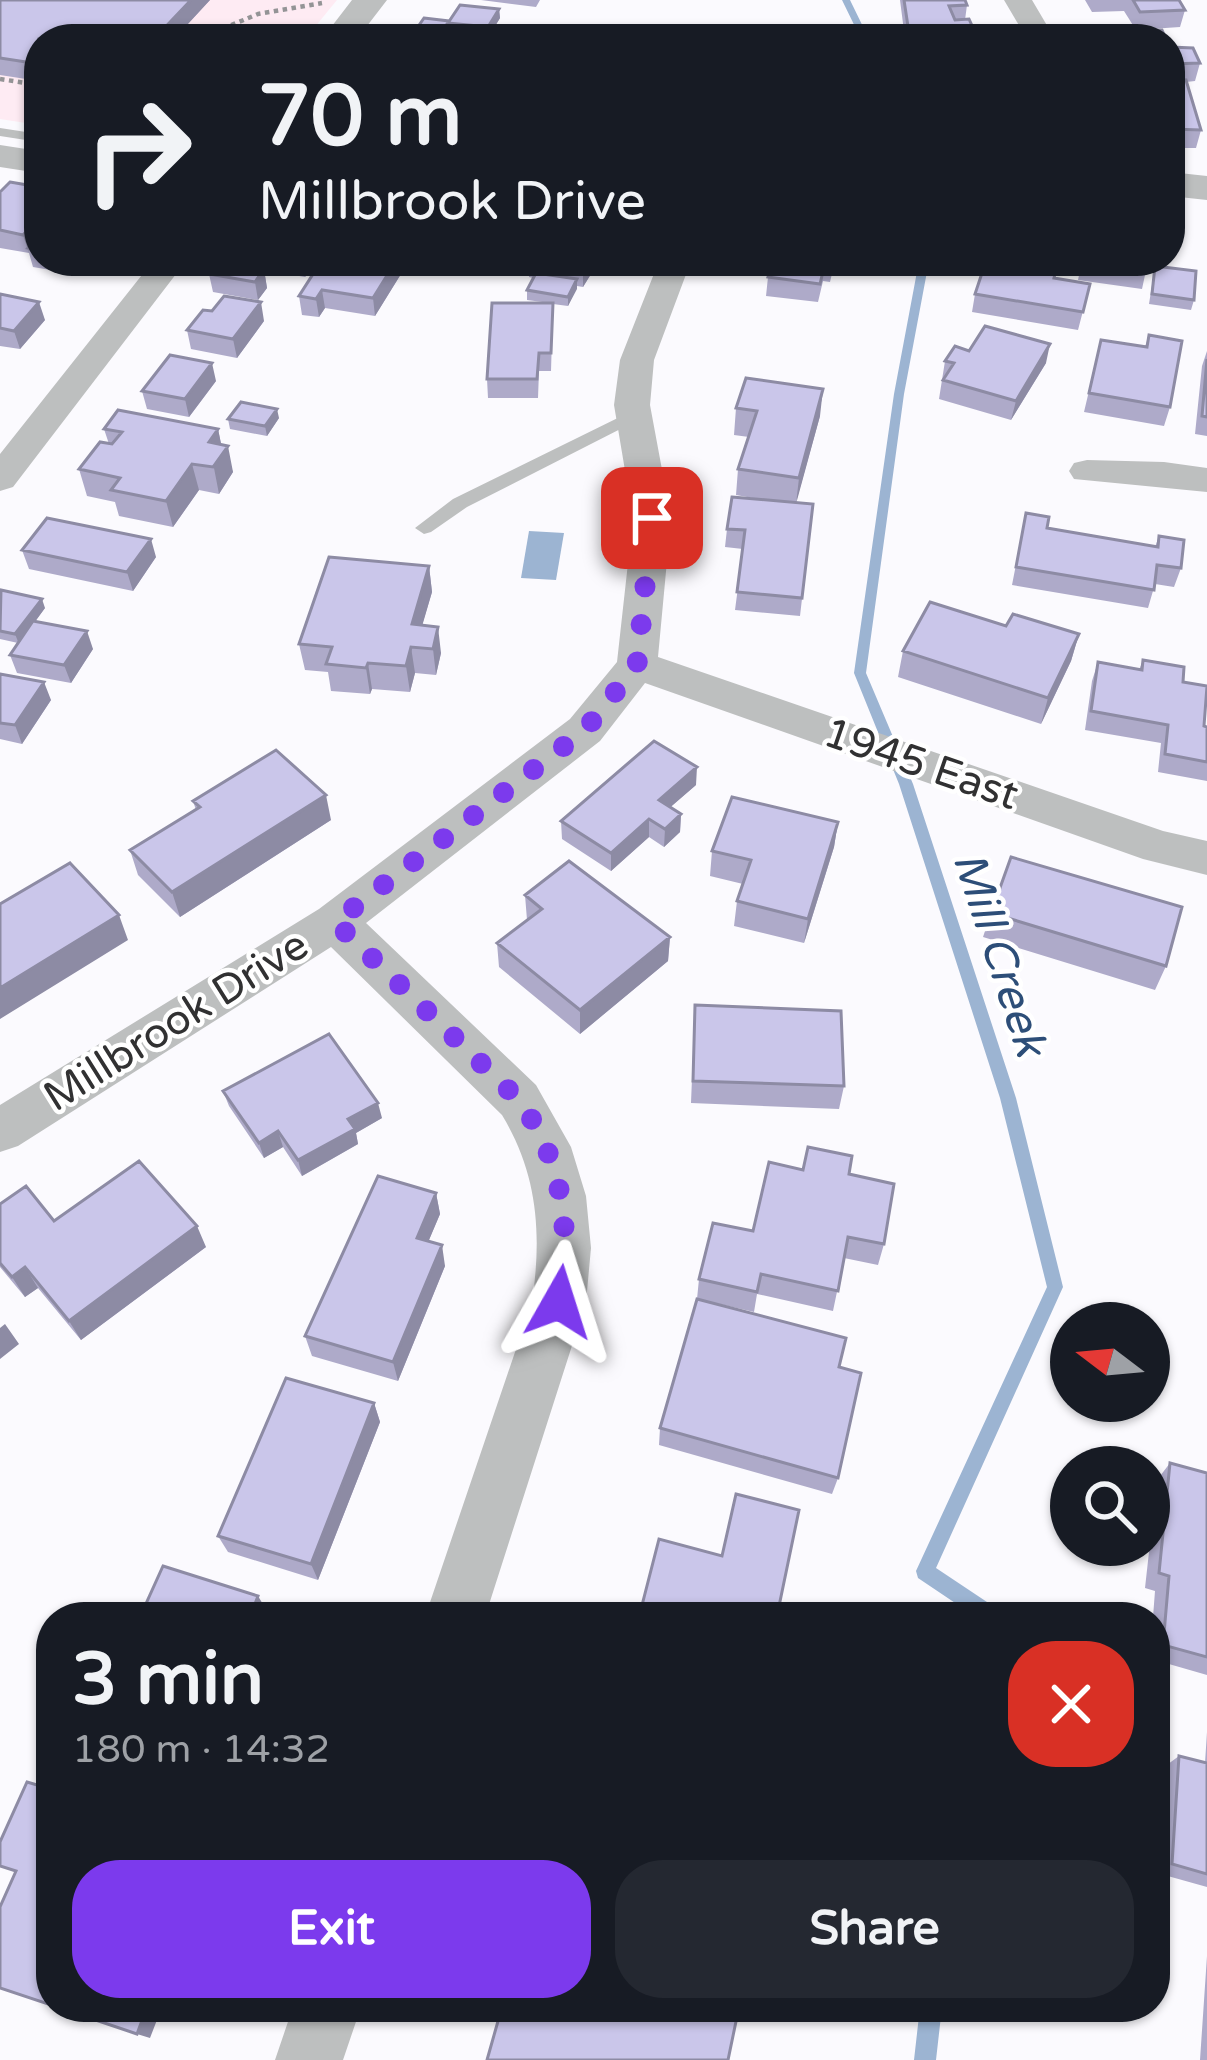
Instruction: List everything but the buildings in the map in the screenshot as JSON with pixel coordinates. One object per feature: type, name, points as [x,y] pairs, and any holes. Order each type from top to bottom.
[{"type":"street","points":[[352,24],[370,0]]},
{"type":"street","points":[[0,479],[158,276]]},
{"type":"street","points":[[637,665],[652,518],[634,415],[637,360],[669,276]]},
{"type":"street","points":[[1087,471],[1163,473],[1207,480]]},
{"type":"street","name":"1945 East","points":[[637,665],[1159,847],[1207,858]]},
{"type":"street","name":"Millbrook Drive","points":[[0,1131],[335,922],[585,730],[637,665]]},
{"type":"street","points":[[335,922],[519,1100],[547,1144],[561,1192],[566,1264],[559,1302],[460,1602]]},
{"type":"street","points":[[309,2060],[322,2022]]},
{"type":"lane","points":[[424,528],[460,503],[634,415]]},
{"type":"path","points":[[233,24],[261,12],[327,3]]},
{"type":"shaded area","points":[[0,0],[337,0],[317,24],[24,24],[24,123],[0,119]]},
{"type":"water","points":[[529,531],[564,533],[556,580],[521,578]]},
{"type":"waterway","name":"Mill Creek","points":[[846,0],[858,24]]},
{"type":"waterway","name":"Mill Creek","points":[[921,276],[899,394],[860,673],[906,784],[1008,1098],[1055,1287],[925,1571],[970,1602]]},
{"type":"waterway","name":"Mill Creek","points":[[925,2060],[929,2022]]},
{"type":"route","points":[[559,1302],[566,1233],[553,1156],[541,1131],[519,1100],[335,922],[585,730],[637,665],[652,518]]}]
